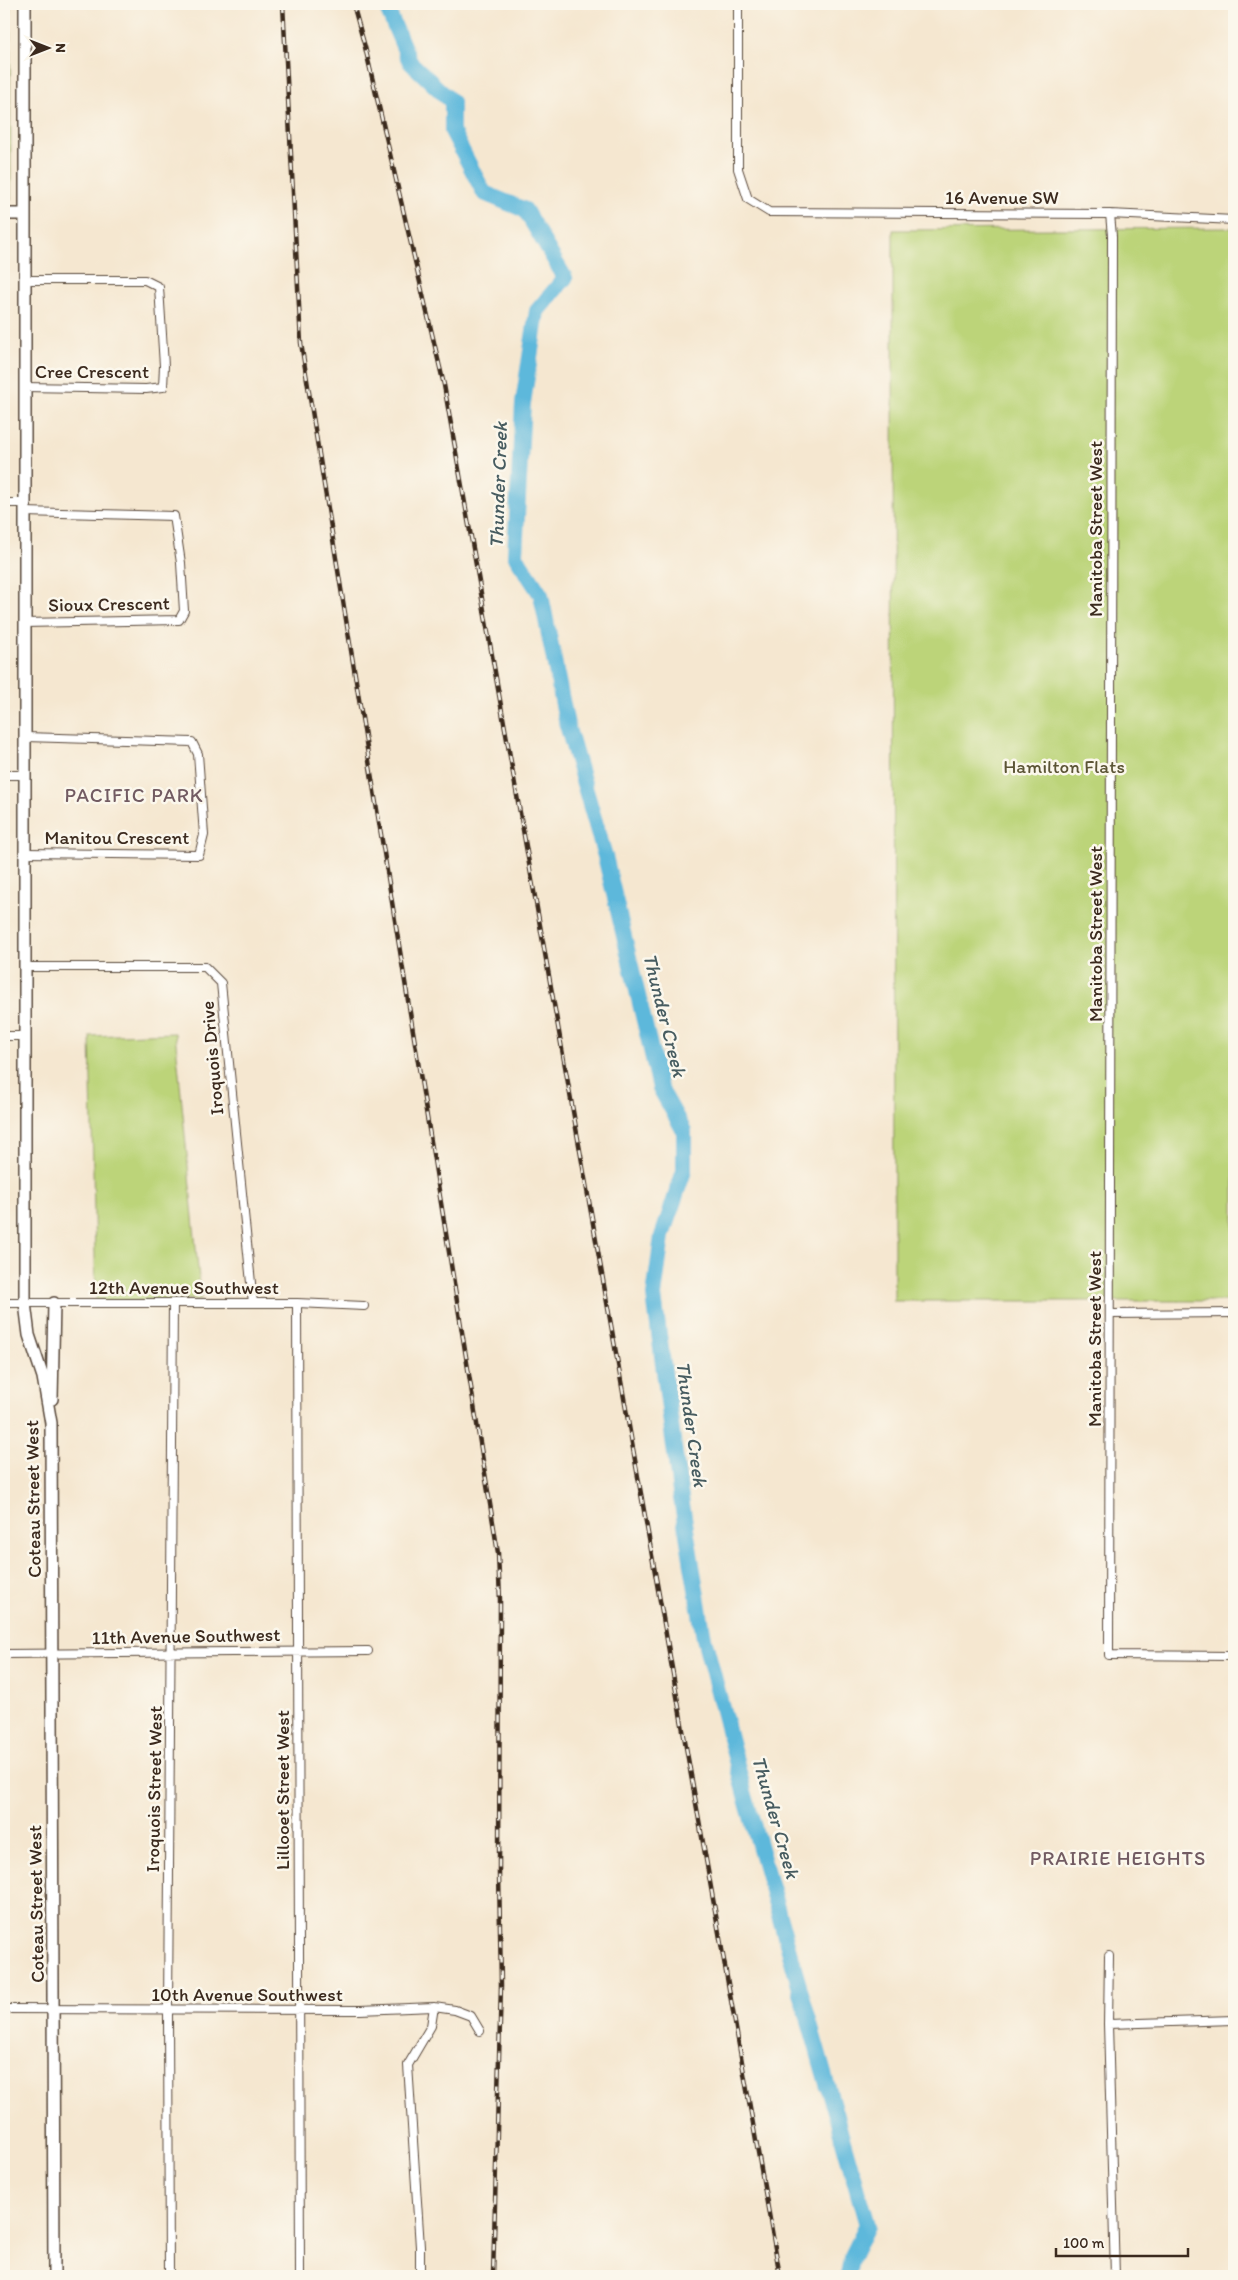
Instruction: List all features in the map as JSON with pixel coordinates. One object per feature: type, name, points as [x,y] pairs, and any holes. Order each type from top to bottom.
[{"type":"street","name":"Coteau Street West","points":[[25,4],[23,214],[25,1303],[30,1335],[43,1377],[51,1423],[54,2276]]},
{"type":"street","name":"16 Avenue SW","points":[[738,4],[738,169],[748,199],[769,212],[1110,214],[1234,220]]},
{"type":"street","points":[[4,214],[23,214]]},
{"type":"street","name":"Manitoba Street West","points":[[1110,214],[1112,276],[1110,1655],[1234,1656]]},
{"type":"street","name":"Cree Crescent","points":[[24,280],[145,280],[159,287],[164,366],[163,387],[146,389],[24,387]]},
{"type":"street","points":[[4,504],[24,508]]},
{"type":"street","name":"Sioux Crescent","points":[[24,508],[174,516],[181,563],[184,611],[179,620],[24,623]]},
{"type":"street","name":"Manitou Crescent","points":[[25,737],[192,742],[198,754],[204,835],[198,855],[25,853]]},
{"type":"street","points":[[4,775],[25,775]]},
{"type":"street","name":"Iroquois Drive","points":[[25,966],[205,966],[221,983],[253,1303]]},
{"type":"street","points":[[4,1036],[25,1036]]},
{"type":"street","name":"12th Avenue Southwest","points":[[4,1303],[297,1303],[364,1306]]},
{"type":"street","points":[[51,1423],[54,1303]]},
{"type":"street","name":"Iroquois Street West","points":[[169,2276],[168,2011],[173,1303]]},
{"type":"street","name":"Lillooet Street West","points":[[297,1303],[300,2276]]},
{"type":"street","points":[[1110,1314],[1234,1313]]},
{"type":"street","name":"11th Avenue Southwest","points":[[4,1654],[368,1651]]},
{"type":"street","points":[[1110,1956],[1108,2024],[1115,2276]]},
{"type":"street","points":[[420,2276],[420,2247],[408,2065],[431,2026],[434,2007]]},
{"type":"street","name":"10th Avenue Southwest","points":[[4,2010],[360,2010],[434,2007],[455,2010],[471,2016],[480,2031]]},
{"type":"street","points":[[1108,2024],[1234,2020]]},
{"type":"green space","points":[[4,4],[10,4],[11,200],[4,200]]},
{"type":"green space","name":"Hamilton Flats","points":[[1234,228],[1234,1301],[894,1301],[893,230]]},
{"type":"green space","points":[[175,1033],[201,1299],[96,1302],[90,1036]]},
{"type":"waterway","name":"Thunder Creek","points":[[385,4],[410,62],[452,102],[452,131],[484,193],[525,210],[565,278],[537,311],[523,403],[515,555],[541,595],[567,725],[605,856],[660,1088],[684,1131],[684,1171],[662,1236],[654,1296],[680,1492],[704,1638],[746,1799],[867,2225],[851,2258],[848,2276]]},
{"type":"railway","points":[[283,4],[301,343],[498,1553],[500,1600],[499,1873],[501,1985],[493,2276]]},
{"type":"railway","points":[[353,4],[365,47],[444,385],[780,2276]]},
{"type":"district","name":"PACIFIC PARK","points":[[134,795]]},
{"type":"district","name":"PRAIRIE HEIGHTS","points":[[1118,1858]]}]
